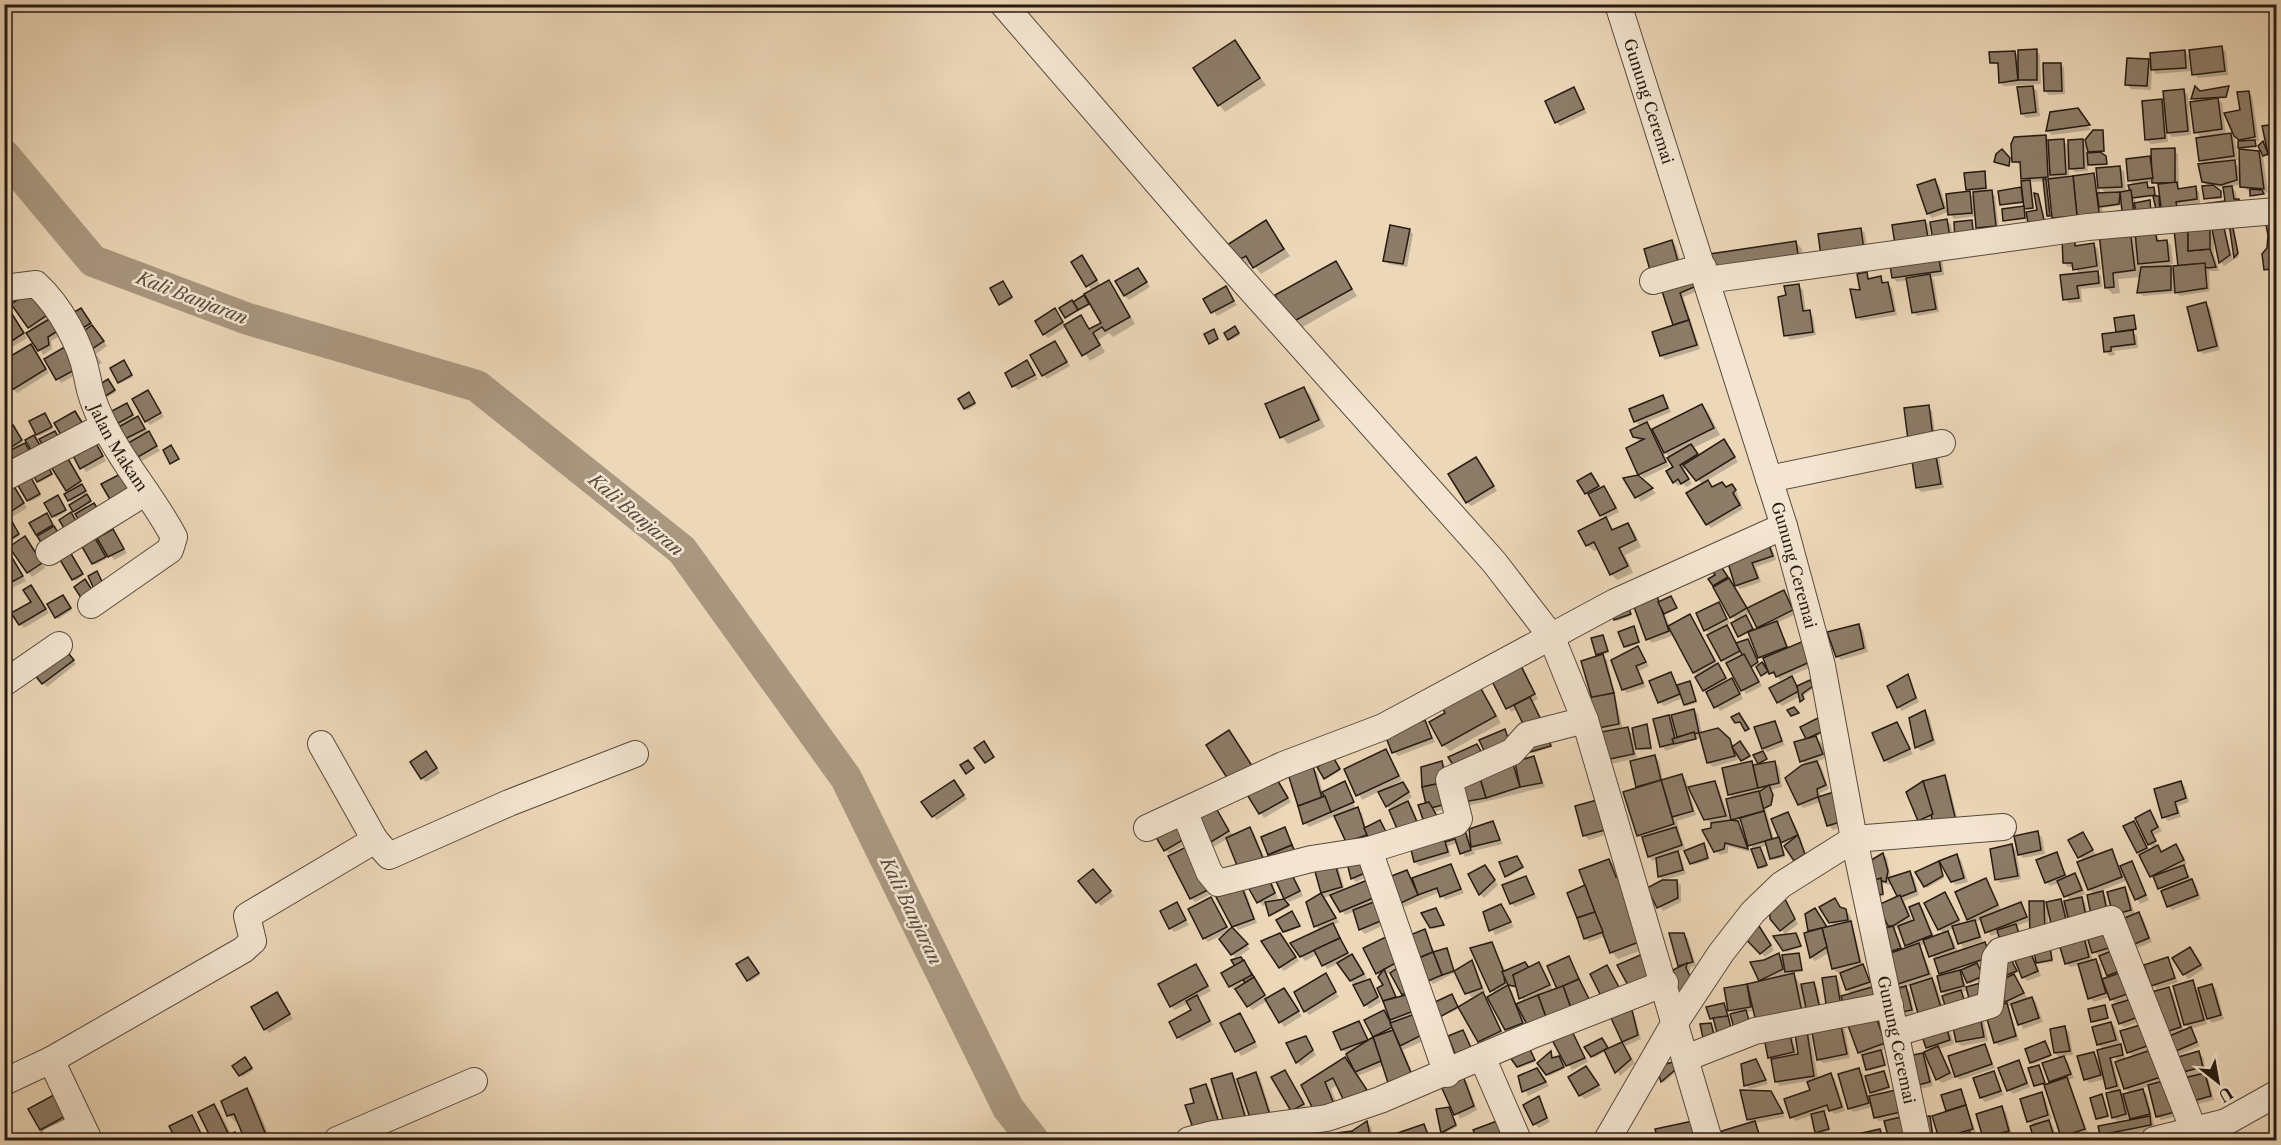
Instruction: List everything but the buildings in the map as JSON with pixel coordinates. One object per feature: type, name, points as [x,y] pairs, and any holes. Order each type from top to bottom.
[{"type":"street","points":[[1003,4],[1211,245],[1494,562],[1551,636],[1585,720],[1665,983],[1709,1140]]},
{"type":"street","name":"Gunung Ceremai","points":[[1618,4],[1784,526],[1822,666],[1854,839],[1918,1140]]},
{"type":"street","points":[[1653,281],[2088,227],[2277,211]]},
{"type":"street","name":"Jalan Makam","points":[[4,288],[36,284],[58,311],[78,350],[87,376],[88,391],[104,426],[170,530],[174,544],[170,550],[91,606]]},
{"type":"street","points":[[4,478],[104,426]]},
{"type":"street","points":[[1769,479],[1942,443]]},
{"type":"street","points":[[49,552],[146,492]]},
{"type":"street","points":[[1147,828],[1283,765],[1383,727],[1615,602],[1784,526]]},
{"type":"street","points":[[6,679],[59,645]]},
{"type":"street","points":[[1184,811],[1209,872],[1218,883],[1311,859],[1369,850],[1456,823],[1459,819],[1449,780],[1512,752],[1527,735],[1585,720]]},
{"type":"street","points":[[321,744],[375,840],[386,855],[393,856],[509,803],[635,754]]},
{"type":"street","points":[[1607,1140],[1679,1037],[1721,953],[1753,912],[1781,885],[1854,839],[1886,834],[2003,827]]},
{"type":"street","points":[[4,1082],[51,1060],[252,944],[253,937],[246,921],[247,916],[375,840]]},
{"type":"street","points":[[1369,850],[1447,1074]]},
{"type":"street","points":[[1896,1033],[1990,1005],[1995,958],[2000,951],[2110,919],[2194,1131]]},
{"type":"street","points":[[1189,1140],[1213,1134],[1314,1130],[1482,1057],[1665,983]]},
{"type":"street","points":[[1679,1037],[1755,1031],[1890,1005]]},
{"type":"street","points":[[1482,1057],[1518,1140]]},
{"type":"street","points":[[51,1060],[85,1133],[52,1140]]},
{"type":"street","points":[[337,1140],[474,1081]]},
{"type":"street","points":[[2154,1140],[2194,1131],[2239,1116],[2277,1094]]},
{"type":"waterway","name":"Kali Banjaran","points":[[4,155],[93,261],[248,319],[477,386],[682,550],[846,778],[1008,1108],[1033,1140]]}]
